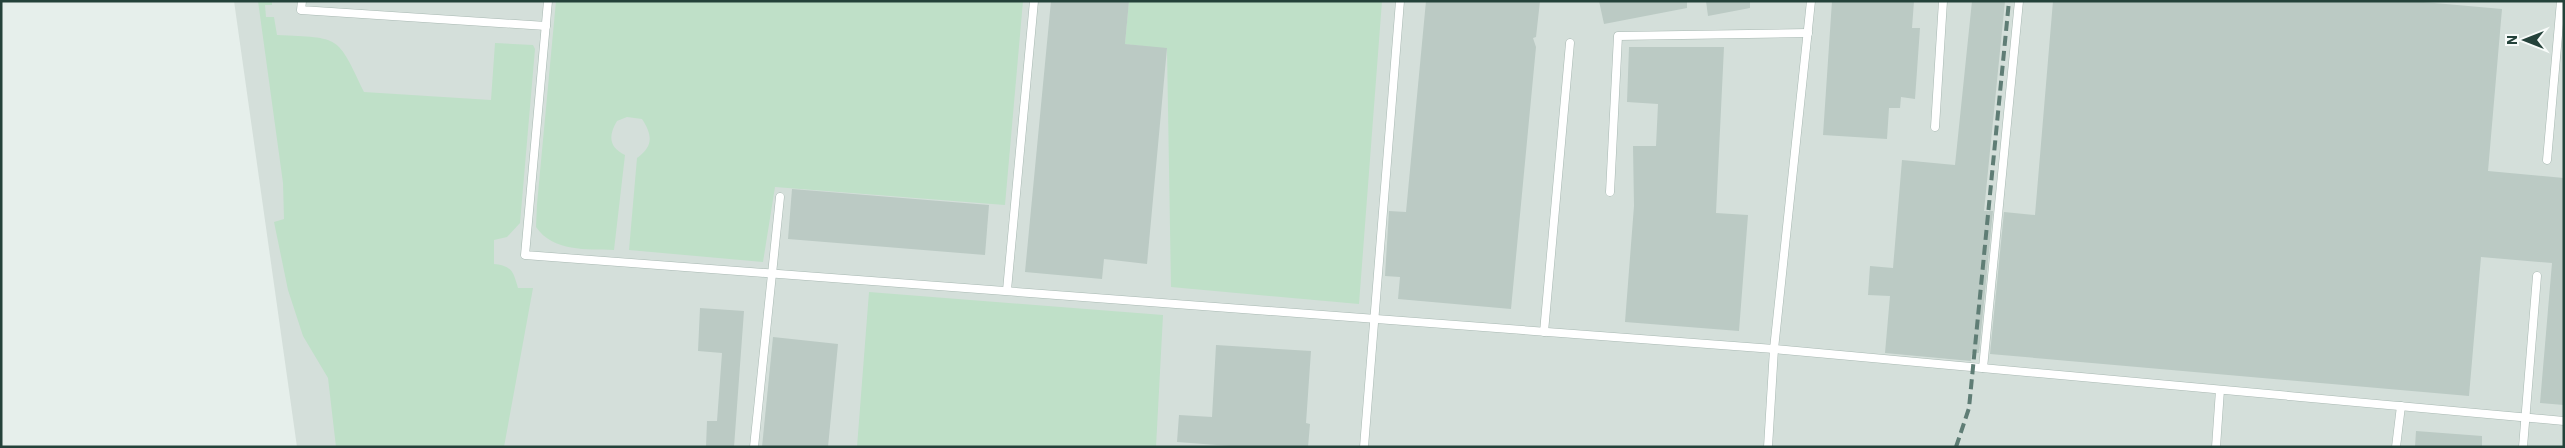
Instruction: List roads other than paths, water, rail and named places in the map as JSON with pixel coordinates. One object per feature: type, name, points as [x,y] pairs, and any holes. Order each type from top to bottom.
[{"type":"lane","points":[[302,1],[301,10],[546,26]]},
{"type":"lane","points":[[548,1],[525,256],[1007,290],[1375,320],[1774,349],[2564,421]]},
{"type":"lane","points":[[1007,290],[1034,1]]},
{"type":"lane","points":[[1364,447],[1400,1]]},
{"type":"lane","points":[[1768,447],[1774,349],[1811,1]]},
{"type":"lane","points":[[1935,128],[1943,1]]},
{"type":"lane","points":[[1983,368],[2019,1]]},
{"type":"lane","points":[[2547,160],[2561,1]]},
{"type":"lane","points":[[1610,192],[1618,36],[1808,33]]},
{"type":"lane","points":[[1544,332],[1570,43]]},
{"type":"lane","points":[[754,447],[780,196]]},
{"type":"lane","points":[[2523,447],[2537,276]]},
{"type":"lane","points":[[2216,447],[2220,390]]},
{"type":"lane","points":[[2396,447],[2401,406]]},
{"type":"railway","points":[[1956,447],[1969,408],[2009,1]]}]
